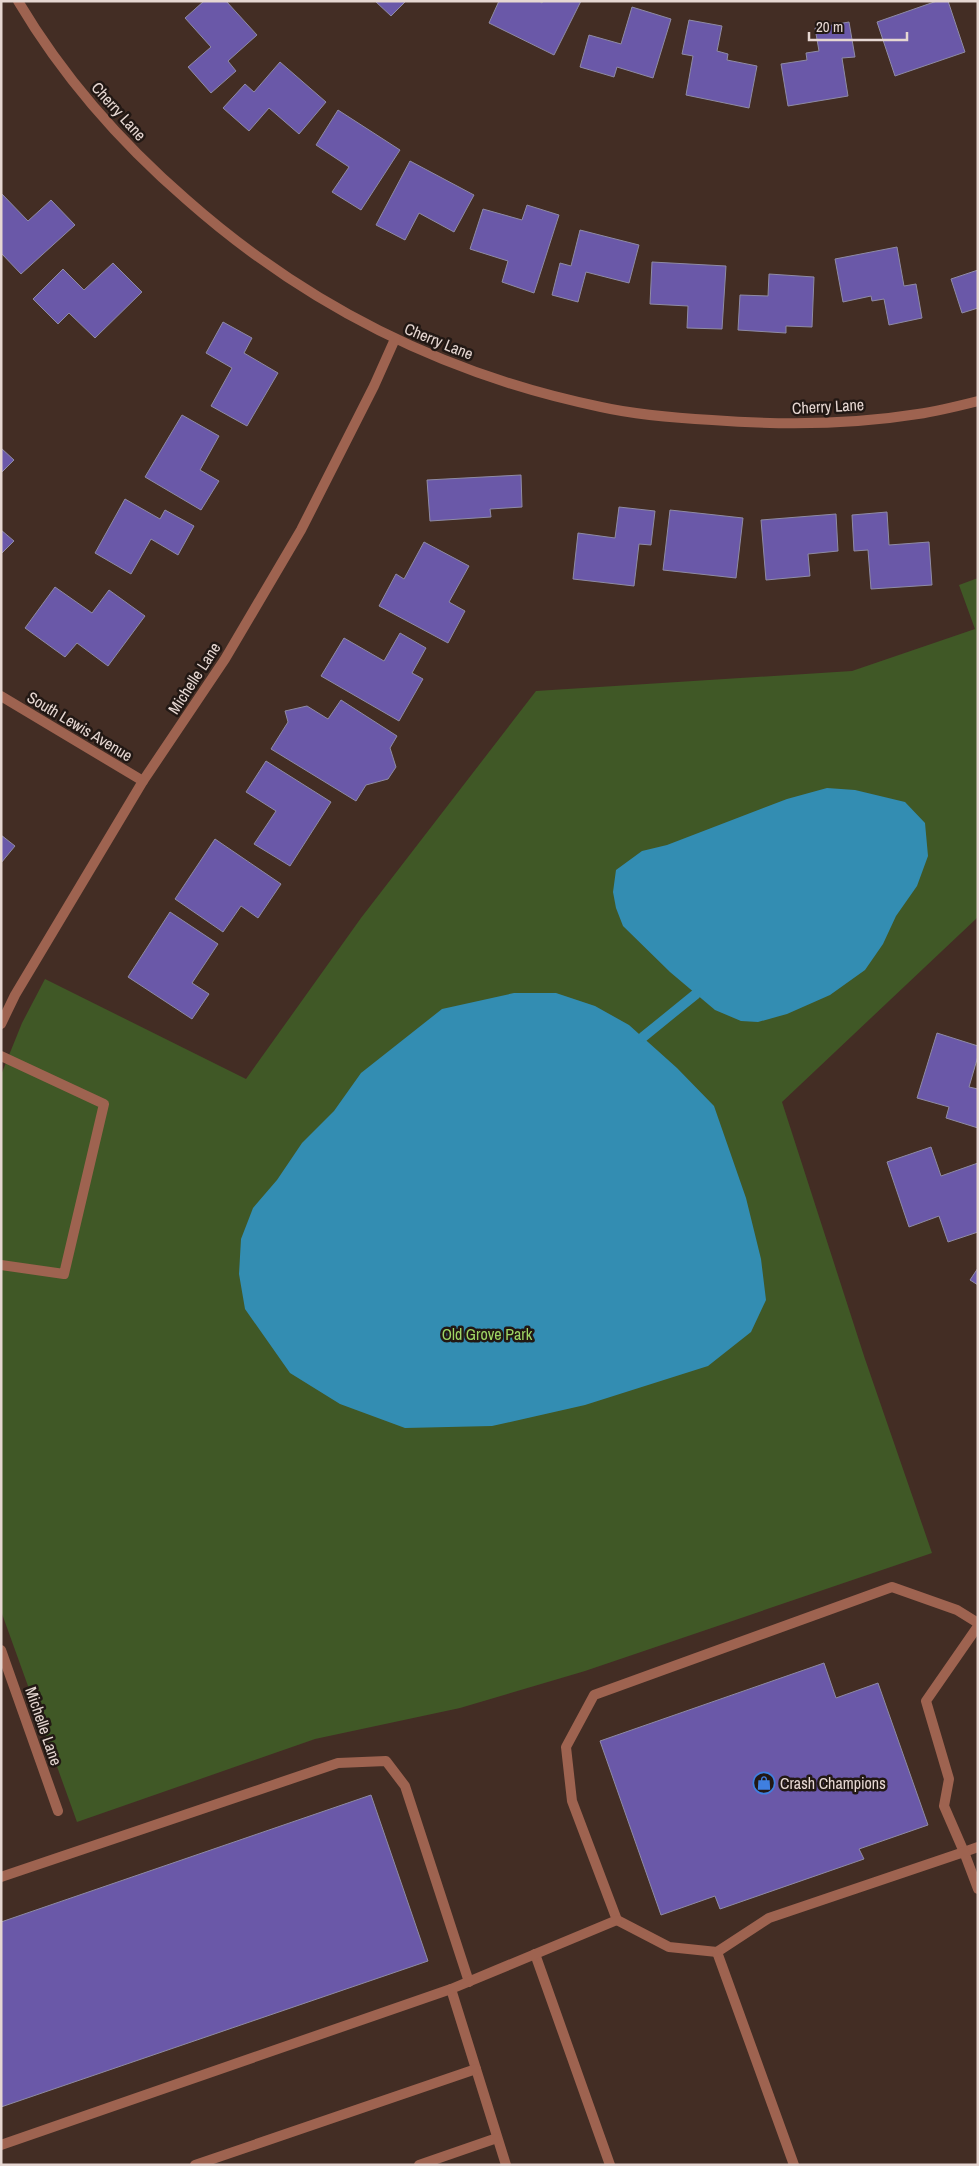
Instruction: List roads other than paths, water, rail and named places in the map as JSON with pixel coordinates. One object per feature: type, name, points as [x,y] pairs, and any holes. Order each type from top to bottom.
[{"type":"street","name":"Cherry Lane","points":[[18,1],[31,23],[77,88],[117,134],[159,176],[220,229],[262,262],[316,297],[395,339],[455,365],[531,390],[602,408],[675,418],[750,423],[833,423],[918,414],[978,402]]},
{"type":"street","name":"Michelle Lane","points":[[1,1024],[15,995],[143,781],[225,659],[301,530],[374,386],[395,339]]},
{"type":"street","name":"South Lewis Avenue","points":[[1,696],[143,781]]},
{"type":"street","points":[[1,1056],[104,1104],[64,1274],[1,1264]]},
{"type":"street","points":[[978,1846],[964,1852],[769,1918],[718,1952],[669,1947],[617,1920],[572,1801],[566,1747],[594,1696],[892,1587],[957,1610],[978,1624],[926,1701],[950,1779],[944,1806],[964,1852],[978,1889]]},
{"type":"street","name":"Michelle Lane","points":[[1,1650],[58,1811]]},
{"type":"street","points":[[1,1877],[338,1763],[386,1761],[405,1786],[469,1982]]},
{"type":"street","points":[[1,2145],[451,1989],[617,1920]]},
{"type":"street","points":[[718,1952],[794,2165]]},
{"type":"street","points":[[535,1954],[610,2165]]},
{"type":"street","points":[[451,1989],[506,2165]]},
{"type":"street","points":[[195,2165],[476,2070]]},
{"type":"street","points":[[419,2165],[497,2138]]},
{"type":"water","points":[[827,788],[855,790],[905,802],[925,823],[928,856],[917,886],[896,916],[883,944],[865,970],[830,995],[787,1014],[758,1022],[741,1021],[715,1010],[670,972],[623,926],[616,908],[613,892],[616,870],[642,851],[667,845],[787,799]]},
{"type":"water","points":[[514,993],[556,993],[595,1006],[629,1025],[677,1068],[714,1106],[746,1198],[761,1259],[766,1300],[751,1332],[708,1366],[585,1405],[492,1426],[405,1428],[340,1404],[290,1373],[245,1309],[239,1274],[241,1239],[253,1208],[277,1180],[302,1143],[334,1111],[361,1073],[442,1009]]},
{"type":"waterway","points":[[643,1037],[696,994]]},
{"type":"place","name":"Crash Champions","points":[[764,1783]]},
{"type":"park label","name":"Old Grove Park","points":[[487,1334]]}]
